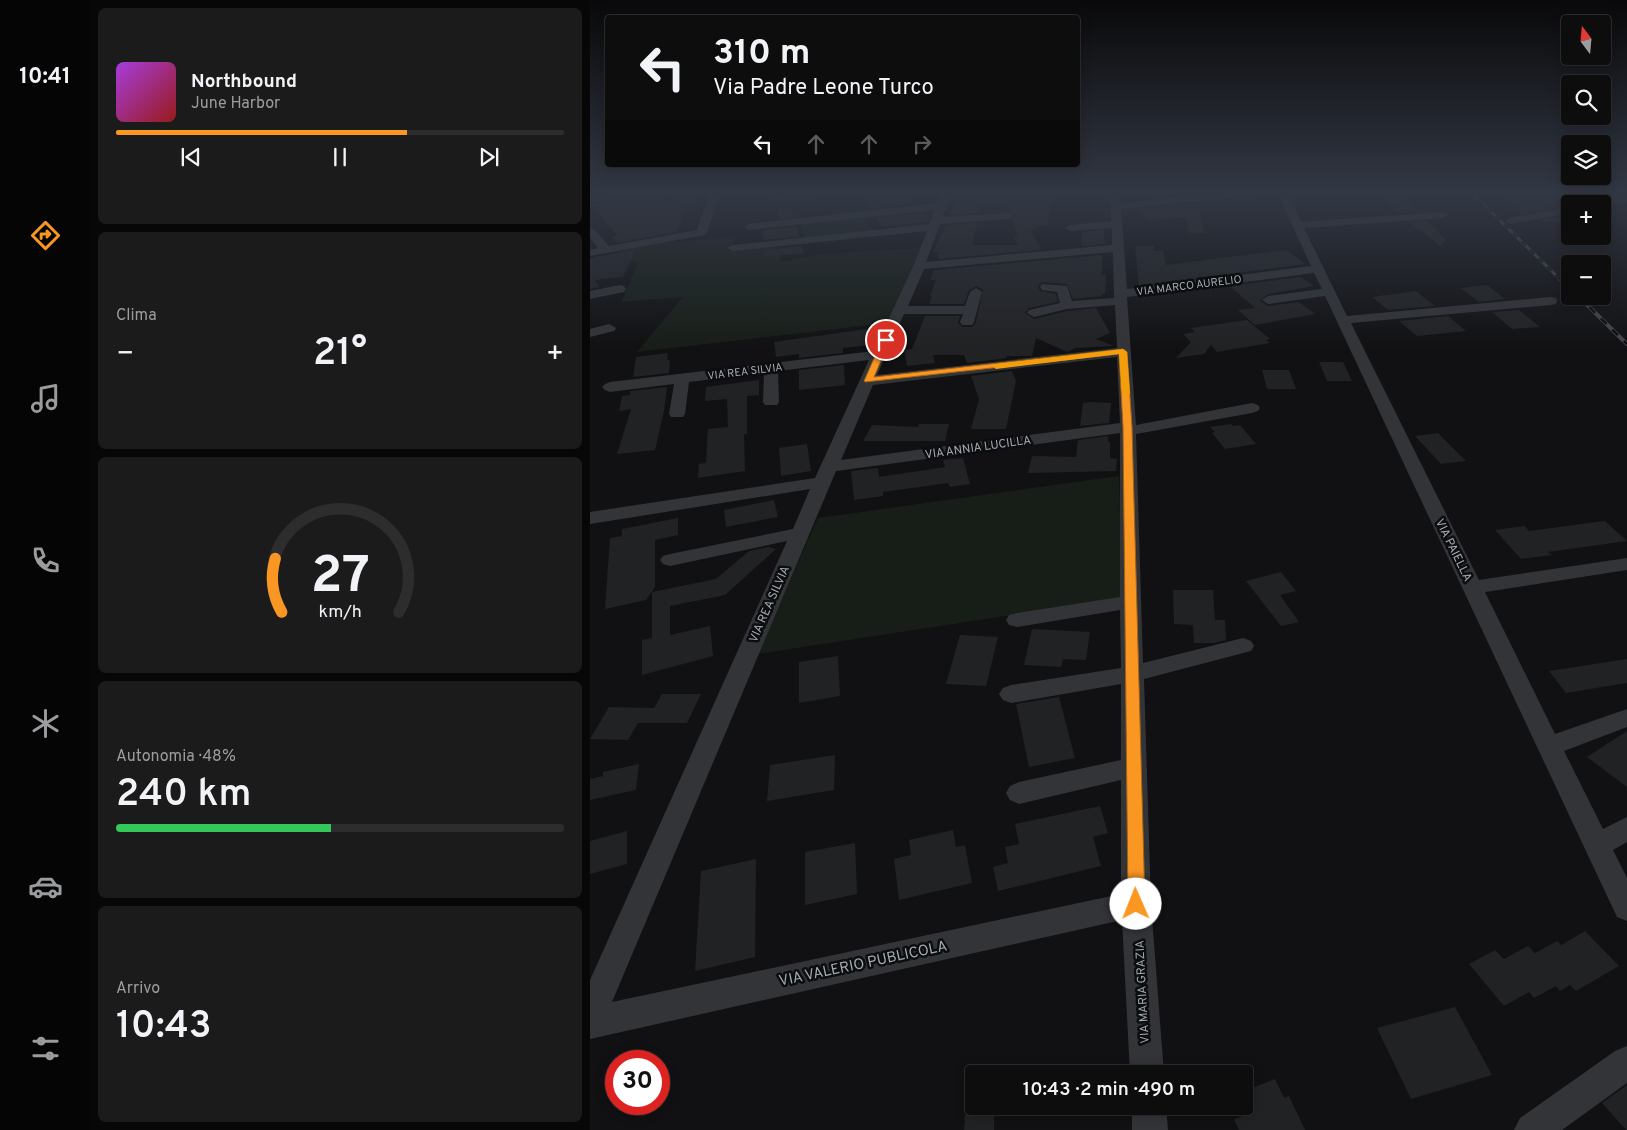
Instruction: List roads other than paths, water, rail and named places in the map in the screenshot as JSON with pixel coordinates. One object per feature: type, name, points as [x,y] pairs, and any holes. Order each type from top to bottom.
[{"type":"street","points":[[601,244],[606,250]]},
{"type":"street","points":[[590,253],[641,244]]},
{"type":"street","points":[[733,248],[755,244]]},
{"type":"street","name":"VIA REA SILVIA","points":[[590,1017],[927,244]]},
{"type":"street","name":"VIA MARIA GRAZIA","points":[[1117,244],[1128,429],[1136,904],[1146,1065]]},
{"type":"street","name":"VIA PAIELLA","points":[[1307,244],[1627,908]]},
{"type":"street","points":[[919,266],[1117,248]]},
{"type":"street","name":"VIA MARCO AURELIO","points":[[1034,313],[1067,305],[1318,269]]},
{"type":"street","points":[[1046,287],[1064,290],[1067,305]]},
{"type":"street","points":[[590,294],[620,290]]},
{"type":"street","points":[[899,310],[968,316],[976,292]]},
{"type":"street","points":[[1268,300],[1329,292]]},
{"type":"street","points":[[1342,320],[1552,301]]},
{"type":"street","points":[[590,333],[609,328]]},
{"type":"street","points":[[868,381],[1123,352]]},
{"type":"street","name":"VIA REA SILVIA","points":[[610,387],[880,355]]},
{"type":"street","points":[[771,368],[771,402]]},
{"type":"street","points":[[677,414],[682,378]]},
{"type":"street","name":"VIA ANNIA LUCILLA","points":[[590,518],[826,474],[1128,429],[1252,408]]},
{"type":"street","points":[[670,560],[800,533]]},
{"type":"street","points":[[1472,587],[1627,564]]},
{"type":"street","points":[[1017,620],[1131,602]]},
{"type":"street","points":[[1011,694],[1132,674],[1243,646]]},
{"type":"street","points":[[1549,746],[1627,718]]},
{"type":"street","points":[[1019,793],[1134,767]]},
{"type":"street","points":[[1597,846],[1627,828]]},
{"type":"street","name":"VIA VALERIO PUBLICOLA","points":[[590,1023],[1136,904]]},
{"type":"street","points":[[1532,1130],[1627,1063]]},
{"type":"street","points":[[1149,1115],[1150,1130]]},
{"type":"railway","points":[[1524,244],[1561,280]]},
{"type":"railway","points":[[1587,305],[1627,344]]}]
